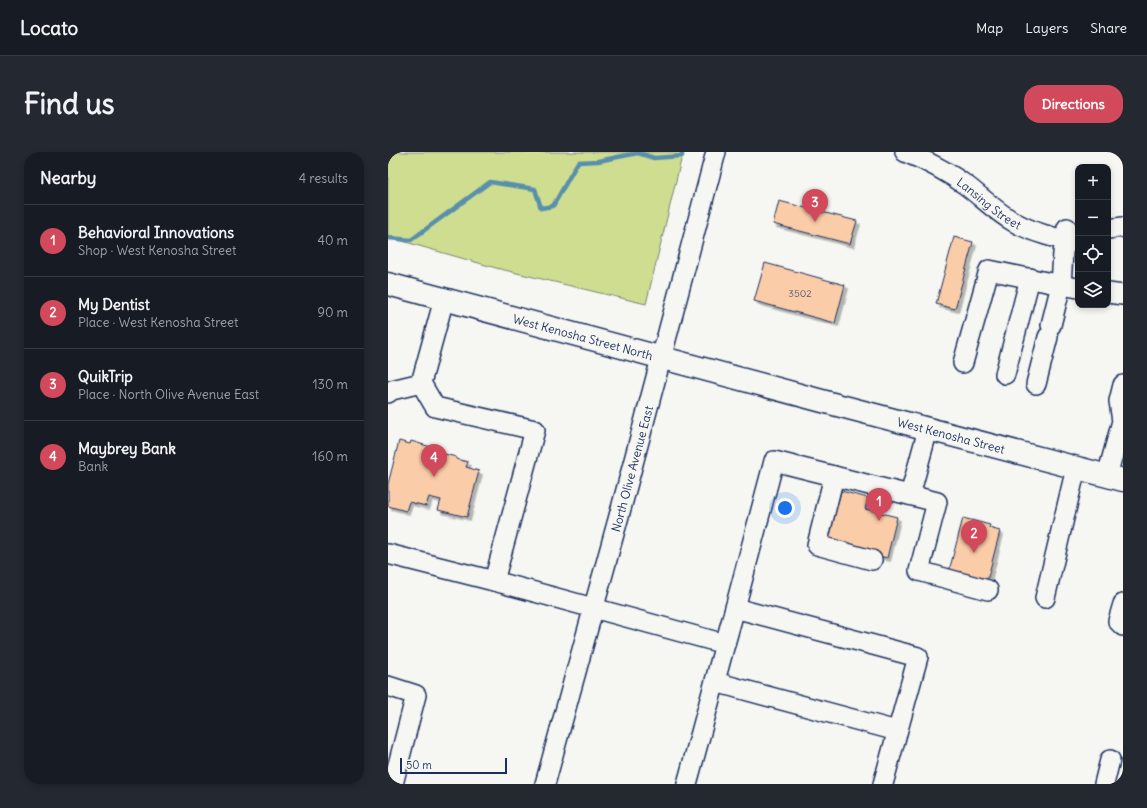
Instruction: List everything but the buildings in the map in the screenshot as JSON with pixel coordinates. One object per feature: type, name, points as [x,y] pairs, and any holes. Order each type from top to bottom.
[{"type":"main road","name":"West Kenosha Street North","points":[[388,284],[779,390]]},
{"type":"main road","name":"West Kenosha Street","points":[[779,390],[1115,478]]},
{"type":"street","name":"North Olive Avenue East","points":[[545,784],[662,358],[716,152]]},
{"type":"street","name":"Lansing Street","points":[[905,152],[930,163],[953,176],[993,209],[1031,231],[1050,237],[1072,235]]},
{"type":"street","name":"Lansing Street","points":[[933,152],[958,164],[999,198],[1019,212],[1072,235]]},
{"type":"street","points":[[1111,229],[1123,227]]},
{"type":"street","points":[[1036,384],[1049,331],[1070,286],[1063,252],[1072,235]]},
{"type":"street","points":[[1111,242],[1123,240]]},
{"type":"street","points":[[963,363],[989,270],[1070,286]]},
{"type":"street","points":[[1005,374],[1030,278]]},
{"type":"street","points":[[1111,293],[1123,295]]},
{"type":"street","points":[[444,299],[421,383],[435,406],[535,430],[494,581]]},
{"type":"street","points":[[388,393],[392,390],[421,383]]},
{"type":"street","points":[[1115,478],[1122,422],[1119,401],[1123,385]]},
{"type":"street","points":[[910,495],[928,429]]},
{"type":"street","points":[[687,784],[774,461],[937,502],[919,571],[988,590]]},
{"type":"street","points":[[1044,598],[1076,468]]},
{"type":"street","points":[[834,476],[816,545],[872,560]]},
{"type":"street","points":[[388,554],[494,581],[725,644]]},
{"type":"street","points":[[1123,604],[1118,621],[1123,626]]},
{"type":"street","points":[[734,608],[918,657],[883,784]]},
{"type":"street","points":[[715,682],[897,731]]},
{"type":"street","points":[[388,686],[416,695],[393,784]]},
{"type":"street","points":[[1104,784],[1110,760]]},
{"type":"green space","points":[[388,152],[683,152],[646,304],[496,268],[388,237]]},
{"type":"waterway","points":[[388,238],[411,240],[490,182],[535,189],[541,208],[553,206],[578,162],[598,161],[638,153],[654,158],[682,156],[682,152]]},
{"type":"place","name":"QuikTrip","points":[[815,222]]},
{"type":"place","name":"Maybrey Bank","points":[[434,477]]},
{"type":"place","name":"Behavioral Innovations","points":[[879,521]]},
{"type":"place","name":"My Dentist","points":[[974,553]]}]
